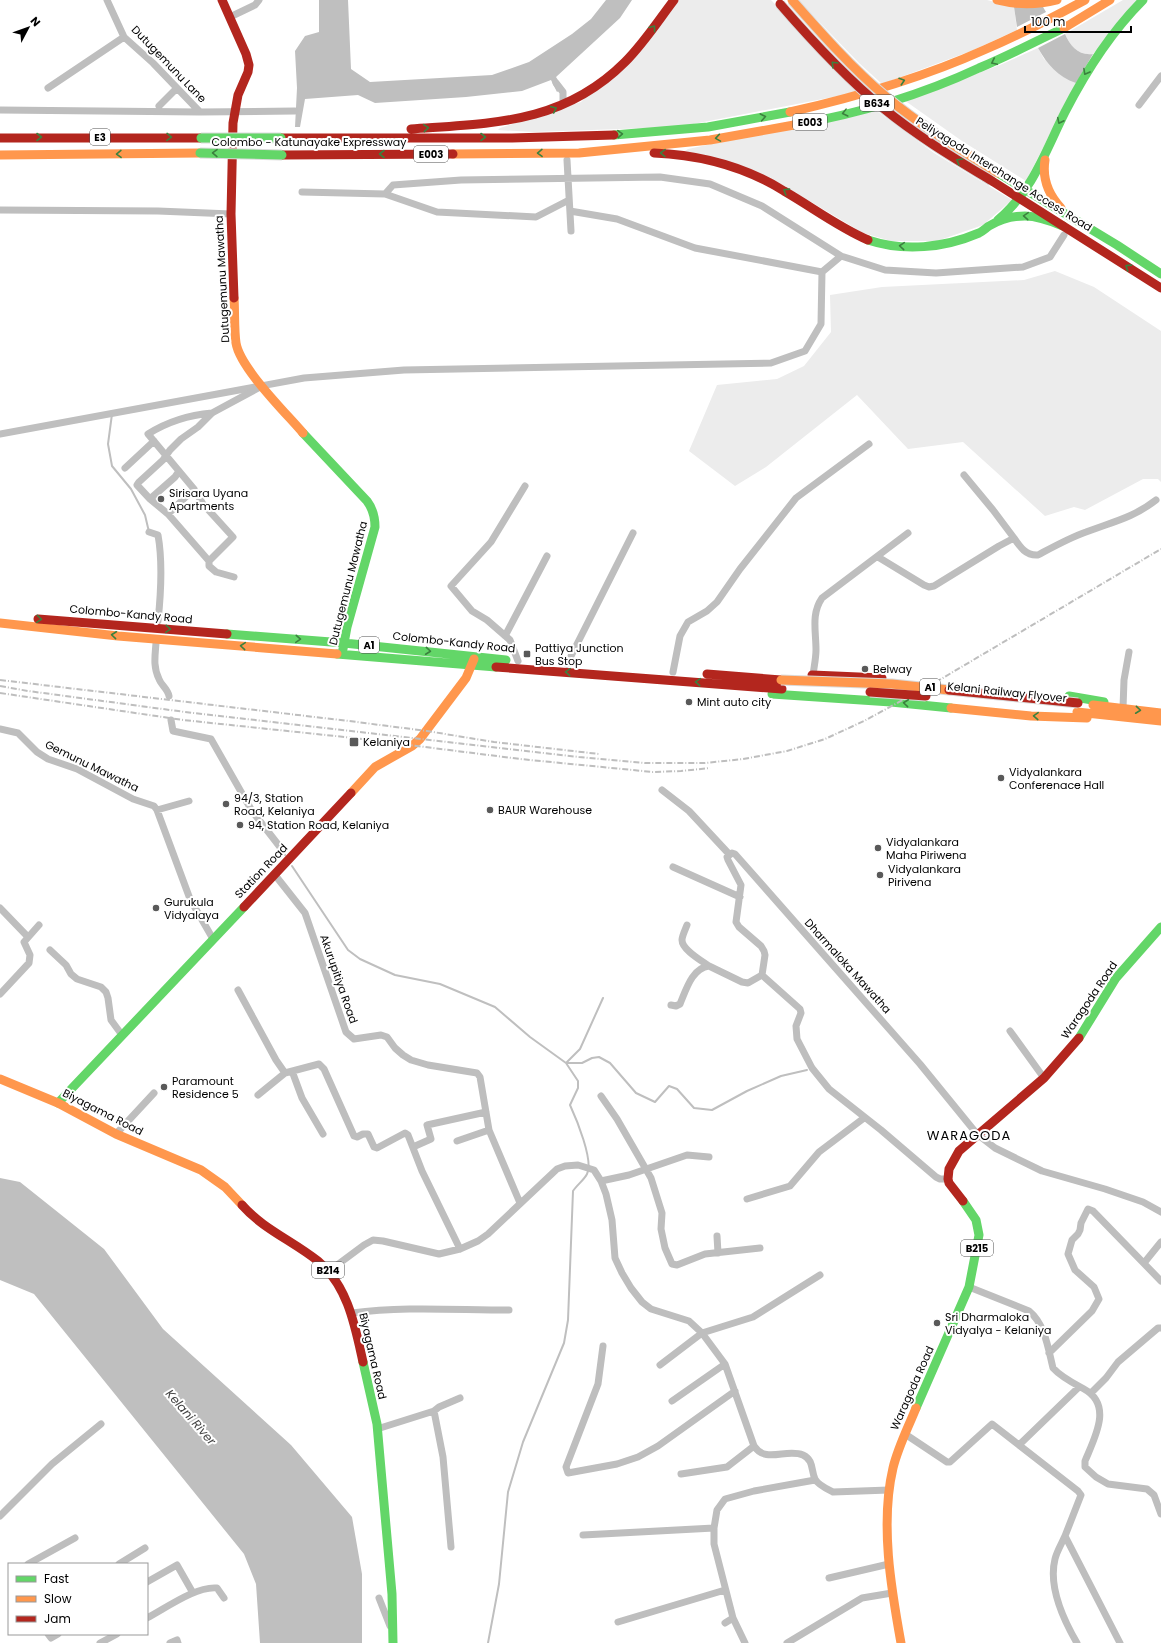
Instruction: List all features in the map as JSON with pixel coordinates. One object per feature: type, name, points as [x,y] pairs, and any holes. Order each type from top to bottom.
[{"type":"main road","name":"Dutugemunu Mawatha","points":[[222,0],[246,54],[249,65],[248,72],[238,95],[233,123],[231,214],[236,344],[242,360],[262,386],[314,446],[367,501],[375,515],[374,533],[344,642],[343,654]]},
{"type":"main road","points":[[332,136],[520,120],[549,112],[575,100],[608,77],[639,47],[674,0]]},
{"type":"main road","name":"Peliyagoda Interchange Access Road","points":[[792,0],[840,54],[885,96],[929,129],[998,173],[1117,245],[1161,274]]},
{"type":"main road","name":"Colombo - Katunayake Expressway","points":[[201,138],[281,138],[332,136],[529,138],[652,132],[739,122],[813,107],[884,87],[966,57],[1058,15],[1085,0]]},
{"type":"main road","name":"Colombo - Katunayake Expressway","points":[[200,153],[282,155],[579,153],[710,140],[819,120],[924,90],[978,69],[1029,45],[1067,26],[1110,0]]},
{"type":"main road","points":[[579,153],[671,154],[700,157],[735,166],[764,178],[833,222],[860,236],[882,244],[907,247],[925,247],[949,243],[980,233],[1006,215],[1020,199],[1026,190],[1078,86],[1095,57],[1118,26],[1143,0]]},
{"type":"main road","points":[[1001,1],[1032,4],[1054,1]]},
{"type":"main road","name":"Peliyagoda Interchange Access Road","points":[[778,2],[805,34],[836,66],[899,121],[932,145],[992,181],[1161,288]]},
{"type":"main road","name":"E3","points":[[0,138],[201,138]]},
{"type":"main road","points":[[1050,142],[1043,166],[1044,182],[1055,202],[1069,216]]},
{"type":"main road","name":"E3","points":[[0,155],[200,153]]},
{"type":"main road","points":[[993,224],[1014,217],[1025,216],[1063,226]]},
{"type":"main road","name":"Colombo-Kandy Road","points":[[0,615],[344,642],[518,661],[738,677]]},
{"type":"main road","name":"Colombo-Kandy Road","points":[[0,623],[118,636],[737,686]]},
{"type":"main road","name":"Station Road","points":[[58,1103],[275,875],[375,767],[412,746],[420,739],[466,678],[475,656]]},
{"type":"main road","points":[[738,677],[766,672],[850,676],[959,685],[1098,700],[1119,708]]},
{"type":"main road","points":[[850,676],[850,698]]},
{"type":"main road","name":"Kelani Railway Flyover","points":[[738,677],[782,684]]},
{"type":"main road","name":"Kelani Railway Flyover","points":[[737,686],[782,684],[892,684],[1077,708],[1130,718]]},
{"type":"main road","points":[[958,708],[959,685]]},
{"type":"main road","points":[[737,686],[767,694],[850,698],[1031,716],[1115,720],[1130,718]]},
{"type":"main road","name":"Kelani Railway Flyover","points":[[1077,708],[1119,708]]},
{"type":"main road","name":"A1","points":[[1119,708],[1161,713]]},
{"type":"main road","name":"A1","points":[[1130,718],[1161,721]]},
{"type":"main road","name":"Waragoda Road","points":[[901,1643],[892,1593],[889,1564],[889,1490],[893,1467],[905,1434],[969,1287],[979,1235],[979,1227],[973,1213],[953,1188],[948,1178],[949,1169],[960,1151],[977,1134],[1044,1078],[1082,1035],[1116,978],[1161,927]]},
{"type":"main road","name":"Biyagama Road","points":[[0,1079],[58,1103],[116,1134],[201,1170],[225,1187],[253,1218],[318,1261],[335,1279],[352,1313],[377,1424],[393,1639]]},
{"type":"street","name":"Dutugemunu Lane","points":[[107,0],[124,37],[200,112],[295,111]]},
{"type":"street","points":[[230,17],[255,5],[258,0]]},
{"type":"street","points":[[48,88],[124,37]]},
{"type":"street","points":[[159,106],[177,88]]},
{"type":"street","points":[[0,110],[200,112]]},
{"type":"street","points":[[0,210],[158,211],[231,214]]},
{"type":"street","points":[[234,577],[216,572],[209,566],[209,561],[168,514],[150,499],[137,485],[138,482],[166,456],[181,439],[212,413],[262,386]]},
{"type":"street","points":[[209,561],[233,537],[203,504],[194,489],[148,434],[160,426],[188,416],[212,413]]},
{"type":"street","points":[[125,468],[154,441]]},
{"type":"street","points":[[672,672],[680,636],[688,622],[707,611],[717,602],[740,569],[796,498],[869,444]]},
{"type":"street","points":[[150,499],[175,477],[179,471]]},
{"type":"street","points":[[964,475],[1014,538],[1030,555],[1038,555],[1087,532],[1128,518],[1146,508],[1156,500]]},
{"type":"street","points":[[518,661],[510,640],[487,620],[472,612],[451,586],[491,542],[525,486]]},
{"type":"street","points":[[168,514],[194,489]]},
{"type":"street","points":[[567,664],[633,532]]},
{"type":"street","points":[[813,675],[816,651],[815,614],[822,598],[908,533]]},
{"type":"street","points":[[878,557],[929,587],[942,582],[1014,538]]},
{"type":"street","points":[[505,636],[547,556]]},
{"type":"street","points":[[1119,708],[1129,652]]},
{"type":"street","name":"Gemunu Mawatha","points":[[0,729],[18,733],[37,752],[48,759],[77,769],[133,799],[154,806],[157,810]]},
{"type":"street","name":"Dharmaloka Mawatha","points":[[662,790],[689,811],[729,854],[735,854],[905,1047],[977,1134],[995,1148],[1042,1171],[1105,1189],[1143,1202],[1161,1212]]},
{"type":"street","points":[[189,801],[157,810],[187,893],[194,908],[213,939]]},
{"type":"street","points":[[686,925],[682,941],[683,944],[690,952],[709,966],[742,982],[748,983],[762,975],[766,955],[761,946],[739,927],[736,922],[741,885],[728,860],[727,857],[729,854]]},
{"type":"street","points":[[674,867],[740,898]]},
{"type":"street","name":"Akurupitiya Road","points":[[275,875],[305,913],[346,1032],[350,1037],[354,1039],[381,1035],[387,1037],[403,1056],[411,1060],[428,1066],[477,1073],[480,1077],[489,1130],[520,1203]]},
{"type":"street","points":[[0,908],[28,937]]},
{"type":"street","points":[[0,994],[29,963],[30,955],[24,942],[39,925]]},
{"type":"street","points":[[50,950],[66,965],[71,974],[77,979],[101,987],[106,992],[111,1020],[122,1035]]},
{"type":"street","points":[[671,1005],[676,1006],[680,1004],[691,979],[702,968],[709,966]]},
{"type":"street","points":[[762,975],[800,1009],[801,1013],[796,1026],[797,1039],[812,1068],[829,1089],[881,1130],[936,1177],[940,1179],[948,1178]]},
{"type":"street","points":[[238,990],[276,1060],[289,1072],[323,1134]]},
{"type":"street","points":[[1010,1031],[1044,1078]]},
{"type":"street","points":[[258,1095],[289,1072],[319,1064],[322,1067],[354,1136],[356,1137],[363,1134],[368,1134],[374,1147],[376,1148],[405,1133],[408,1135],[422,1171],[460,1249]]},
{"type":"street","points":[[116,1134],[154,1093]]},
{"type":"street","points":[[601,1096],[617,1119],[646,1168],[662,1213],[661,1229],[672,1264],[677,1265],[705,1254],[760,1248]]},
{"type":"street","points":[[413,1147],[431,1139],[428,1125],[486,1112]]},
{"type":"street","points":[[747,1199],[790,1186],[819,1152],[864,1118]]},
{"type":"street","points":[[457,1141],[489,1130]]},
{"type":"street","points":[[601,1181],[629,1175],[686,1155],[709,1157]]},
{"type":"street","points":[[329,1271],[373,1240],[384,1241],[439,1254],[460,1249],[478,1241],[488,1234],[557,1169],[565,1166],[578,1165],[594,1170],[601,1181],[606,1194],[612,1220],[615,1258],[627,1282],[642,1302],[651,1309],[689,1320],[702,1333],[725,1364],[754,1446],[758,1451],[763,1455],[797,1453],[805,1456],[811,1462],[816,1480],[827,1490],[833,1492],[889,1490]]},
{"type":"street","points":[[1049,1354],[1092,1311],[1099,1299],[1094,1287],[1075,1270],[1068,1254],[1072,1240],[1080,1230],[1081,1223],[1088,1209],[1093,1211],[1161,1281]]},
{"type":"street","points":[[717,1236],[718,1253]]},
{"type":"street","points":[[1144,1263],[1161,1242]]},
{"type":"street","points":[[660,1365],[702,1333],[753,1316],[820,1275]]},
{"type":"street","points":[[969,1287],[1029,1311],[1036,1317],[1040,1324],[1053,1368],[1058,1374],[1092,1393],[1100,1406],[1100,1416],[1085,1461],[1085,1467],[1096,1478],[1108,1484],[1137,1486],[1148,1489],[1154,1495],[1161,1514]]},
{"type":"street","points":[[352,1313],[383,1309],[414,1308],[509,1310]]},
{"type":"street","points":[[1092,1393],[1129,1351],[1158,1328],[1161,1328]]},
{"type":"street","points":[[603,1346],[598,1384],[566,1468],[568,1473],[617,1464],[638,1457],[658,1446],[735,1390]]},
{"type":"street","points":[[672,1402],[725,1364]]},
{"type":"street","points":[[1019,1445],[1080,1387]]},
{"type":"street","points":[[377,1429],[434,1411],[439,1407],[460,1398]]},
{"type":"street","points":[[434,1411],[443,1457],[451,1547]]},
{"type":"street","points":[[0,1516],[52,1464],[101,1424]]},
{"type":"street","points":[[905,1434],[947,1462],[950,1462],[992,1424],[1078,1491],[1081,1495],[1055,1559],[1054,1579],[1058,1602],[1077,1643]]},
{"type":"street","points":[[682,1474],[727,1467],[754,1446]]},
{"type":"street","points":[[745,1643],[733,1618],[714,1544],[714,1528],[718,1510],[726,1499],[754,1490],[816,1480]]},
{"type":"street","points":[[583,1535],[714,1528]]},
{"type":"street","points":[[1065,1536],[1120,1643]]},
{"type":"street","points":[[30,1563],[75,1538]]},
{"type":"street","points":[[121,1563],[145,1548]]},
{"type":"street","points":[[828,1578],[889,1564]]},
{"type":"street","points":[[148,1581],[177,1565],[193,1593]]},
{"type":"street","points":[[148,1617],[193,1593],[210,1587],[217,1588],[224,1598]]},
{"type":"street","points":[[618,1622],[725,1590]]},
{"type":"street","points":[[787,1643],[862,1598],[892,1593]]},
{"type":"street","points":[[379,1598],[393,1639]]},
{"type":"street","points":[[725,1623],[733,1618]]},
{"type":"street","points":[[100,1643],[115,1635]]},
{"type":"street","points":[[170,1643],[177,1640],[178,1643]]},
{"type":"shaded area","points":[[679,0],[771,0],[859,92],[678,127],[534,132],[498,130],[500,128],[581,102]]},
{"type":"shaded area","points":[[798,0],[987,0],[1014,7],[1017,30],[971,51],[882,84],[859,63]]},
{"type":"shaded area","points":[[1123,0],[1139,0],[1093,54],[1079,52],[1072,46],[1065,34]]},
{"type":"shaded area","points":[[1038,48],[1044,59],[1076,83],[1026,181],[962,141],[904,100],[1000,65]]},
{"type":"shaded area","points":[[874,109],[934,153],[1012,200],[983,225],[937,241],[891,241],[863,233],[786,187],[685,151],[688,149]]},
{"type":"shaded area","points":[[1055,271],[1094,287],[1161,331],[1161,482],[1158,479],[1143,479],[1085,510],[1074,507],[1045,516],[963,442],[908,449],[857,395],[766,467],[735,486],[689,451],[717,385],[777,379],[804,366],[831,332],[830,295],[882,287],[1024,280]]},
{"type":"water","points":[[319,0],[348,0],[351,69],[370,82],[492,75],[529,62],[572,34],[591,19],[606,0],[632,0],[620,18],[556,77],[563,88],[557,92],[551,80],[522,91],[466,97],[375,103],[358,95],[305,99],[300,127],[295,127],[297,88],[295,51],[305,36],[319,32]]},
{"type":"water","points":[[1014,7],[1043,7],[1046,12],[1017,27]]},
{"type":"water","points":[[1065,34],[1072,46],[1079,52],[1093,54],[1076,83],[1058,74],[1038,48]]},
{"type":"water","name":"Kelani River","points":[[0,1178],[20,1182],[104,1249],[163,1329],[291,1445],[352,1517],[362,1574],[362,1643],[260,1643],[256,1584],[244,1554],[34,1294],[0,1280]]},
{"type":"waterway","points":[[1139,105],[1161,76]]},
{"type":"waterway","points":[[556,83],[563,92],[563,100]]},
{"type":"waterway","points":[[567,160],[571,231]]},
{"type":"waterway","points":[[385,194],[393,185],[461,180],[660,177],[710,184],[762,206],[841,256]]},
{"type":"waterway","points":[[302,192],[385,194],[437,212],[536,217],[569,200]]},
{"type":"waterway","points":[[570,211],[617,219],[695,248],[822,272]]},
{"type":"waterway","points":[[0,434],[304,378],[404,370],[771,363],[805,351],[821,324],[822,272],[841,256],[885,270],[936,273],[1023,267],[1050,257],[1064,235]]},
{"type":"waterway","points":[[112,414],[108,444],[112,466],[131,489],[145,515],[149,532]]},
{"type":"waterway","points":[[149,532],[158,535],[160,546],[161,578],[158,621]]},
{"type":"waterway","points":[[156,643],[155,661],[157,675],[169,696]]},
{"type":"waterway","points":[[171,720],[173,731],[211,739],[252,811],[280,847]]},
{"type":"waterway","points":[[280,847],[285,855]]},
{"type":"waterway","points":[[292,866],[348,950],[360,959],[395,975],[440,984],[495,1007],[530,1037],[566,1063],[578,1081],[578,1088],[570,1105],[583,1140],[589,1168],[586,1176],[573,1191],[568,1320],[564,1343],[523,1442],[508,1492],[499,1584],[488,1643]]},
{"type":"waterway","points":[[566,1063],[580,1049],[603,998]]},
{"type":"waterway","points":[[567,1063],[582,1063],[592,1058],[599,1057],[610,1063],[636,1093],[655,1102],[669,1086],[677,1089],[694,1108],[712,1110],[747,1091],[781,1076],[807,1070]]},
{"type":"railway","points":[[0,686],[185,712],[579,757],[645,763],[705,763],[743,759],[787,751],[825,739],[864,721],[936,682],[1161,549]]},
{"type":"railway","points":[[0,680],[349,721],[427,731],[494,742],[599,754]]},
{"type":"railway","points":[[0,693],[183,720],[354,738],[520,759],[653,772],[710,768]]},
{"type":"traffic: fast","points":[[998,220],[1020,196],[1037,170],[1065,112],[1090,67],[1109,39],[1143,0]]},
{"type":"traffic: fast","points":[[794,125],[865,109],[912,95],[957,78],[1064,28]]},
{"type":"traffic: fast","points":[[614,135],[708,127],[790,112]]},
{"type":"traffic: fast","points":[[201,138],[281,138]]},
{"type":"traffic: fast","points":[[200,153],[282,155]]},
{"type":"traffic: fast","points":[[998,173],[1117,245],[1161,274]]},
{"type":"traffic: fast","points":[[868,240],[896,246],[924,247],[938,245],[966,238],[979,233],[997,222],[1020,216],[1040,218],[1063,226]]},
{"type":"traffic: fast","points":[[303,433],[367,501],[374,516],[375,527],[347,627],[343,649]]},
{"type":"traffic: fast","points":[[227,634],[344,643],[506,660]]},
{"type":"traffic: fast","points":[[337,654],[496,667]]},
{"type":"traffic: fast","points":[[772,694],[891,702],[951,708]]},
{"type":"traffic: fast","points":[[1069,696],[1104,702]]},
{"type":"traffic: fast","points":[[58,1103],[244,907]]},
{"type":"traffic: fast","points":[[1079,1038],[1116,978],[1161,927]]},
{"type":"traffic: fast","points":[[916,1408],[969,1287],[979,1235],[976,1220],[963,1201]]},
{"type":"traffic: fast","points":[[363,1362],[377,1424],[392,1594],[393,1643]]},
{"type":"traffic: slow","points":[[792,0],[848,62],[898,107],[954,146],[998,173]]},
{"type":"traffic: slow","points":[[997,0],[1027,4],[1057,0]]},
{"type":"traffic: slow","points":[[790,112],[888,86],[961,60],[1048,20],[1085,0]]},
{"type":"traffic: slow","points":[[1064,28],[1110,0]]},
{"type":"traffic: slow","points":[[453,154],[579,153],[710,140],[794,125]]},
{"type":"traffic: slow","points":[[0,155],[200,153]]},
{"type":"traffic: slow","points":[[1045,160],[1045,180],[1049,192],[1061,208]]},
{"type":"traffic: slow","points":[[234,298],[235,338],[239,353],[254,377],[303,433]]},
{"type":"traffic: slow","points":[[0,623],[118,636],[337,654]]},
{"type":"traffic: slow","points":[[351,793],[375,767],[412,746],[420,739],[466,678],[474,659]]},
{"type":"traffic: slow","points":[[781,680],[892,684],[949,690]]},
{"type":"traffic: slow","points":[[1093,705],[1161,713]]},
{"type":"traffic: slow","points":[[951,708],[1031,716],[1087,718]]},
{"type":"traffic: slow","points":[[1077,712],[1161,721]]},
{"type":"traffic: slow","points":[[0,1079],[58,1103],[116,1134],[201,1170],[225,1187],[242,1205]]},
{"type":"traffic: slow","points":[[901,1643],[888,1556],[887,1511],[889,1489],[895,1460],[916,1408]]},
{"type":"traffic: jam","points":[[222,0],[246,54],[249,65],[248,72],[238,95],[233,123],[231,214],[234,298]]},
{"type":"traffic: jam","points":[[411,129],[498,122],[552,109],[577,98],[601,82],[632,55],[645,40],[674,0]]},
{"type":"traffic: jam","points":[[780,4],[829,58],[855,84],[883,108],[922,137],[992,181]]},
{"type":"traffic: jam","points":[[281,138],[512,138],[614,135]]},
{"type":"traffic: jam","points":[[0,138],[201,138]]},
{"type":"traffic: jam","points":[[654,153],[705,159],[722,163],[753,175],[769,182],[846,229],[868,240]]},
{"type":"traffic: jam","points":[[282,155],[453,154]]},
{"type":"traffic: jam","points":[[992,181],[1161,288]]},
{"type":"traffic: jam","points":[[38,619],[227,634]]},
{"type":"traffic: jam","points":[[496,667],[782,689]]},
{"type":"traffic: jam","points":[[707,674],[781,680]]},
{"type":"traffic: jam","points":[[812,675],[882,678]]},
{"type":"traffic: jam","points":[[949,690],[1078,703]]},
{"type":"traffic: jam","points":[[870,692],[926,696]]},
{"type":"traffic: jam","points":[[244,907],[351,793]]},
{"type":"traffic: jam","points":[[963,1201],[949,1183],[948,1179],[949,1169],[959,1151],[1044,1078],[1079,1038]]},
{"type":"traffic: jam","points":[[242,1205],[259,1221],[318,1261],[337,1282],[349,1307],[363,1362]]},
{"type":"place","name":"Sirisara Uyana Apartments","points":[[161,499]]},
{"type":"place","name":"Pattiya Junction Bus Stop","points":[[527,654]]},
{"type":"place","name":"Belway","points":[[865,669]]},
{"type":"place","name":"Mint auto city","points":[[689,702]]},
{"type":"place","name":"Kelaniya","points":[[354,742]]},
{"type":"place","name":"Vidyalankara Conferenace Hall","points":[[1001,778]]},
{"type":"place","name":"94/3, Station Road, Kelaniya","points":[[226,804]]},
{"type":"place","name":"BAUR Warehouse","points":[[490,810]]},
{"type":"place","name":"94, Station Road, Kelaniya","points":[[240,825]]},
{"type":"place","name":"Vidyalankara Maha Piriwena","points":[[878,848]]},
{"type":"place","name":"Vidyalankara Pirivena","points":[[880,875]]},
{"type":"place","name":"Gurukula Vidyalaya","points":[[156,908]]},
{"type":"place","name":"Paramount Residence 5","points":[[164,1087]]},
{"type":"place","name":"Sri Dharmaloka Vidyalya - Kelaniya","points":[[937,1323]]},
{"type":"district","name":"WARAGODA","points":[[969,1135]]}]
